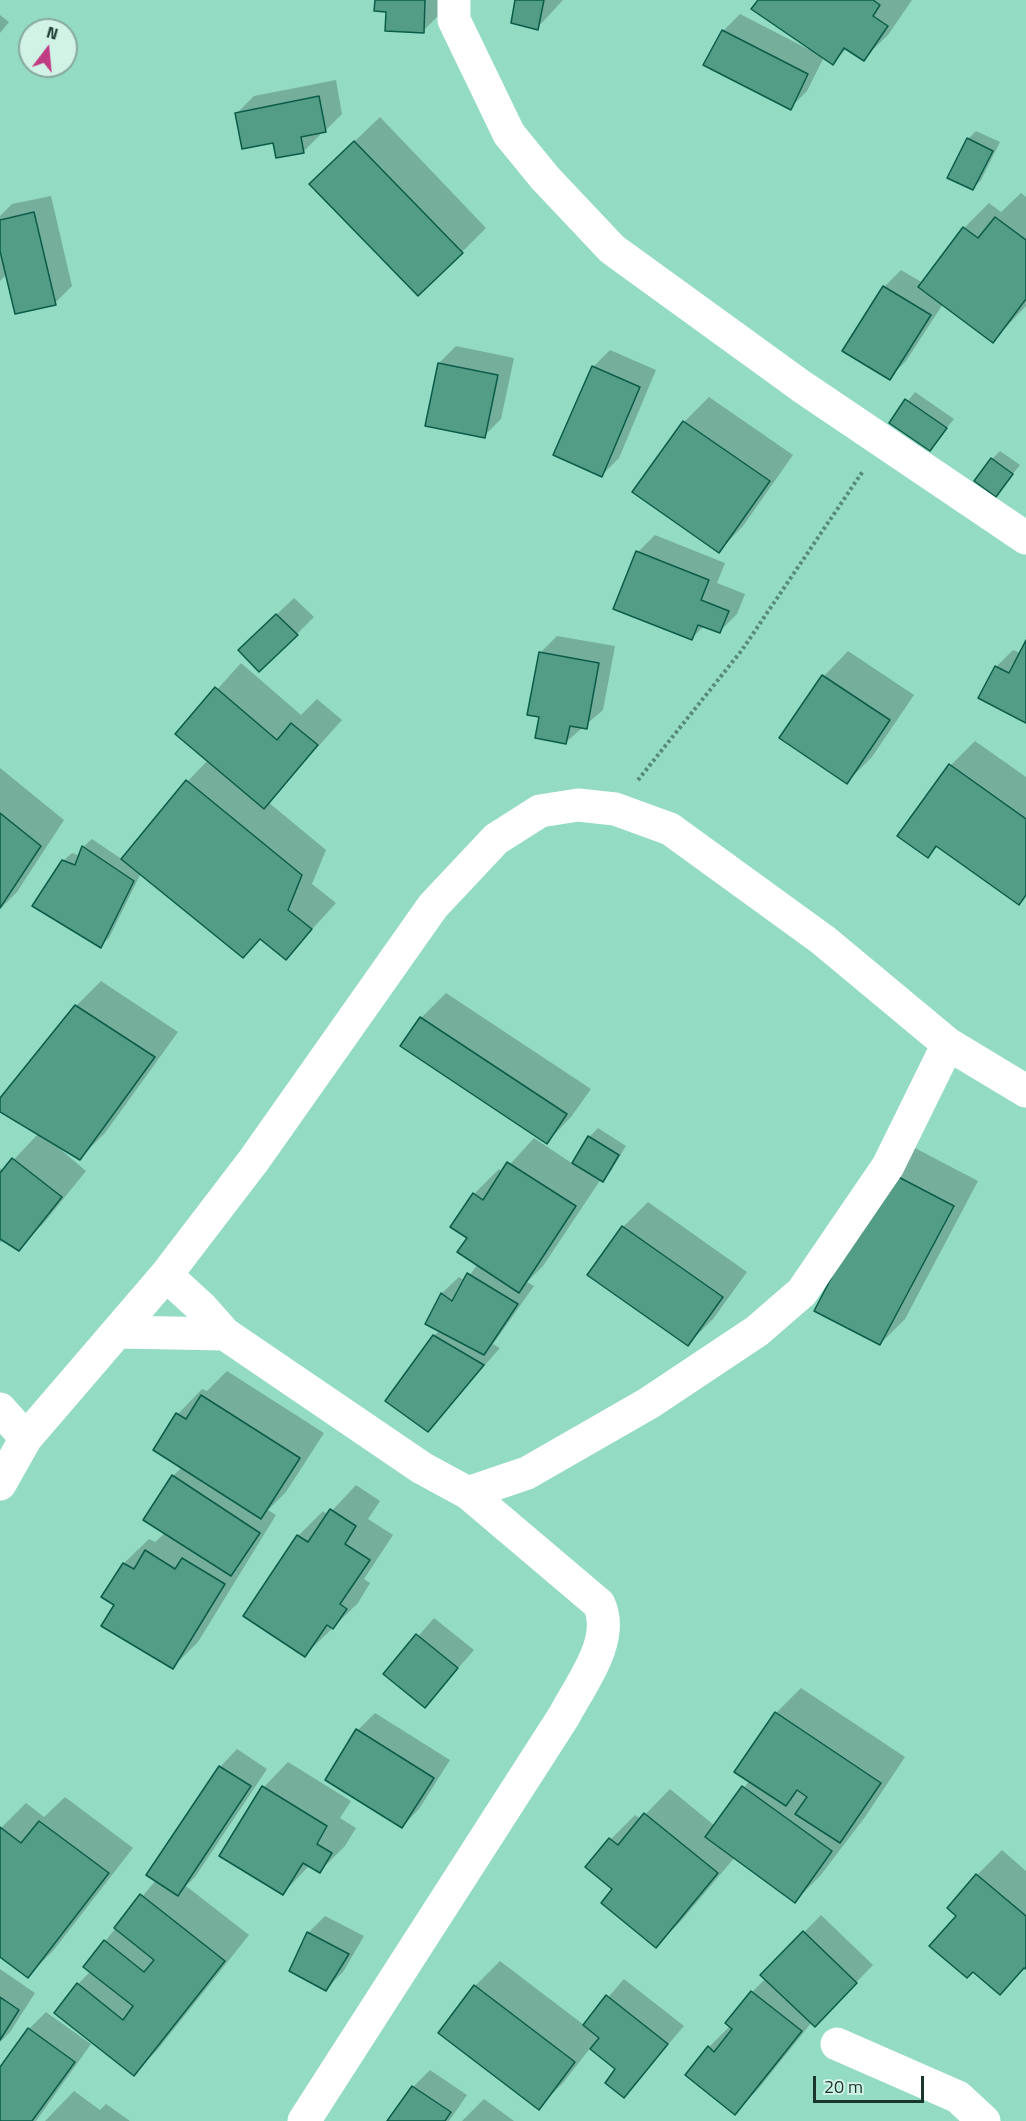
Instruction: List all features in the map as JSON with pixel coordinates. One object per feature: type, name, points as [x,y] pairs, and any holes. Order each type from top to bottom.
[{"type":"street","points":[[454,0],[454,20],[509,134],[544,178],[612,249],[801,386],[1026,538]]},
{"type":"street","points":[[0,1484],[26,1438],[166,1275],[254,1160],[433,906],[496,839],[540,811],[578,805],[615,809],[670,830],[823,940],[948,1044],[1026,1090]]},
{"type":"street","points":[[468,1493],[527,1473],[650,1403],[757,1331],[802,1292],[888,1166],[948,1044]]},
{"type":"street","points":[[166,1275],[202,1308],[225,1334],[422,1468],[468,1493],[599,1604],[604,1621],[600,1648],[564,1716],[304,2121]]},
{"type":"street","points":[[119,1332],[225,1334]]},
{"type":"street","points":[[0,1409],[26,1438]]},
{"type":"street","points":[[837,2044],[957,2097],[984,2121]]},
{"type":"path","points":[[615,809],[742,650],[884,442]]},
{"type":"building","points":[[375,0],[425,0],[424,33],[385,31],[386,12],[374,11]]},
{"type":"building","points":[[515,0],[544,0],[538,30],[511,23]]},
{"type":"building","points":[[758,0],[873,0],[880,5],[873,16],[888,26],[864,61],[844,48],[833,65],[751,9]]},
{"type":"building","points":[[722,30],[808,74],[791,110],[703,65]]},
{"type":"building","points":[[319,96],[326,132],[301,137],[304,153],[276,158],[273,143],[242,149],[235,113]]},
{"type":"building","points":[[967,138],[993,151],[973,190],[947,178]]},
{"type":"building","points":[[354,141],[463,253],[418,296],[309,184]]},
{"type":"building","points":[[34,212],[56,305],[15,314],[0,251],[0,220]]},
{"type":"building","points":[[995,217],[1026,240],[1026,299],[993,343],[918,287],[963,227],[978,238]]},
{"type":"building","points":[[883,286],[931,315],[890,380],[842,351]]},
{"type":"building","points":[[438,363],[498,375],[485,438],[425,426]]},
{"type":"building","points":[[592,366],[640,387],[602,477],[553,455]]},
{"type":"building","points":[[905,399],[947,428],[930,451],[889,423]]},
{"type":"building","points":[[683,421],[770,481],[719,553],[632,492]]},
{"type":"building","points":[[991,458],[1013,474],[996,497],[974,481]]},
{"type":"building","points":[[636,551],[709,580],[701,600],[729,611],[720,633],[698,625],[692,640],[613,609]]},
{"type":"building","points":[[276,614],[298,635],[259,672],[238,650]]},
{"type":"building","points":[[1026,640],[1026,723],[978,698],[995,666],[1009,673]]},
{"type":"building","points":[[539,652],[599,663],[587,729],[570,726],[566,744],[535,738],[539,717],[527,715]]},
{"type":"building","points":[[822,675],[890,720],[847,784],[779,738]]},
{"type":"building","points":[[215,687],[277,740],[291,723],[318,745],[264,809],[175,734]]},
{"type":"building","points":[[949,764],[1026,819],[1026,895],[1019,905],[936,846],[928,858],[897,836]]},
{"type":"building","points":[[186,780],[302,875],[288,910],[312,929],[286,960],[260,939],[243,958],[121,859]]},
{"type":"building","points":[[0,813],[41,846],[0,908]]},
{"type":"building","points":[[82,846],[134,881],[101,948],[32,906],[62,860],[75,865]]},
{"type":"building","points":[[75,1005],[155,1057],[80,1160],[0,1112],[0,1098]]},
{"type":"building","points":[[420,1017],[567,1114],[547,1144],[400,1046]]},
{"type":"building","points":[[588,1136],[619,1155],[603,1182],[572,1163]]},
{"type":"building","points":[[12,1158],[62,1197],[19,1251],[0,1239],[0,1173]]},
{"type":"building","points":[[507,1162],[576,1206],[519,1293],[457,1252],[467,1238],[450,1227],[473,1193],[483,1200]]},
{"type":"building","points":[[887,1171],[954,1206],[880,1345],[814,1311]]},
{"type":"building","points":[[622,1226],[723,1297],[688,1346],[587,1275]]},
{"type":"building","points":[[467,1273],[518,1304],[484,1355],[425,1324],[441,1293],[452,1301]]},
{"type":"building","points":[[433,1335],[484,1365],[428,1432],[385,1401]]},
{"type":"building","points":[[201,1395],[300,1458],[261,1519],[153,1450],[176,1413],[186,1419]]},
{"type":"building","points":[[172,1475],[260,1533],[231,1576],[143,1520]]},
{"type":"building","points":[[330,1509],[356,1526],[345,1544],[370,1560],[340,1604],[347,1609],[333,1629],[327,1625],[305,1657],[243,1616],[297,1535],[308,1542]]},
{"type":"building","points":[[145,1550],[175,1569],[182,1558],[225,1584],[173,1669],[101,1626],[114,1605],[101,1597],[123,1563],[134,1569]]},
{"type":"building","points":[[416,1634],[458,1668],[425,1708],[383,1674]]},
{"type":"building","points":[[775,1712],[881,1783],[840,1843],[795,1814],[807,1797],[797,1790],[786,1806],[734,1772]]},
{"type":"building","points":[[356,1729],[434,1778],[402,1828],[325,1780]]},
{"type":"building","points":[[219,1766],[251,1786],[178,1896],[146,1875]]},
{"type":"building","points":[[262,1786],[327,1826],[317,1844],[332,1853],[320,1873],[303,1863],[283,1895],[219,1856]]},
{"type":"building","points":[[742,1786],[832,1851],[795,1903],[705,1837]]},
{"type":"building","points":[[644,1813],[718,1873],[656,1948],[601,1903],[612,1889],[585,1867],[609,1838],[618,1845]]},
{"type":"building","points":[[39,1821],[109,1873],[28,1978],[0,1957],[0,1827],[21,1843]]},
{"type":"building","points":[[976,1874],[1026,1916],[1026,1969],[1024,1968],[1000,1995],[973,1972],[967,1978],[929,1946],[956,1916],[947,1908]]},
{"type":"building","points":[[140,1894],[225,1961],[134,2076],[54,2013],[77,1983],[123,2020],[133,2006],[83,1967],[104,1940],[144,1972],[154,1960],[114,1928]]},
{"type":"building","points":[[803,1931],[857,1983],[815,2027],[760,1975]]},
{"type":"building","points":[[307,1932],[349,1954],[326,1991],[289,1971]]},
{"type":"building","points":[[474,1985],[575,2062],[539,2110],[438,2033]]},
{"type":"building","points":[[751,1991],[802,2031],[735,2115],[685,2075],[708,2046],[714,2052],[732,2029],[725,2023]]},
{"type":"building","points":[[606,1995],[668,2044],[624,2098],[605,2083],[615,2069],[590,2049],[599,2038],[583,2025]]},
{"type":"building","points":[[0,1997],[19,2010],[0,2040]]},
{"type":"building","points":[[28,2028],[75,2062],[32,2121],[0,2121],[0,2067]]},
{"type":"building","points":[[412,2086],[451,2112],[445,2121],[387,2121]]}]
